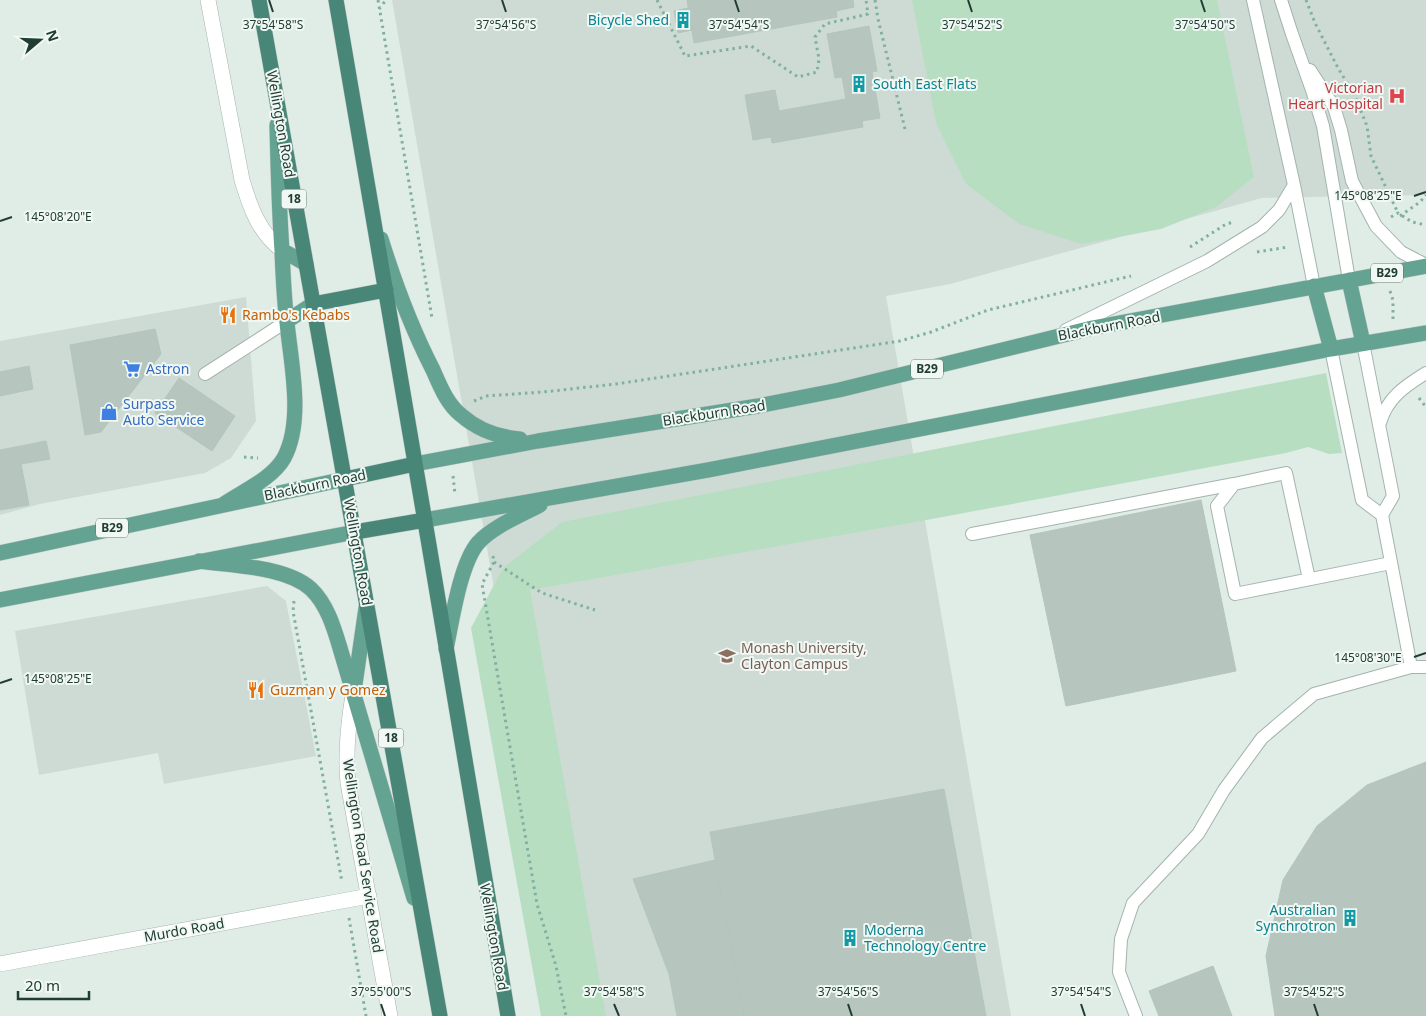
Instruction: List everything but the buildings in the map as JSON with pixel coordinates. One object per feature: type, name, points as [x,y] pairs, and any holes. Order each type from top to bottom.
[{"type":"highway","name":"Wellington Road","points":[[259,0],[440,1016]]},
{"type":"highway","name":"Wellington Road","points":[[336,0],[368,192],[392,289],[415,464],[508,1016]]},
{"type":"highway","points":[[313,304],[392,289]]},
{"type":"highway","name":"Blackburn Road","points":[[345,479],[415,464]]},
{"type":"highway","points":[[354,532],[425,520]]},
{"type":"main road","points":[[224,504],[257,483],[276,468],[288,448],[293,426],[294,409],[282,250],[276,94]]},
{"type":"main road","points":[[282,250],[306,264]]},
{"type":"main road","name":"Blackburn Road","points":[[415,464],[538,441],[758,406],[839,390],[1092,328],[1426,265]]},
{"type":"main road","points":[[1349,280],[1363,343]]},
{"type":"main road","points":[[1314,286],[1331,349]]},
{"type":"main road","points":[[392,289],[447,398],[460,415],[492,435],[538,441]]},
{"type":"main road","points":[[287,321],[313,304]]},
{"type":"main road","points":[[425,520],[726,467],[1331,349],[1426,333]]},
{"type":"main road","name":"Blackburn Road","points":[[0,553],[345,479]]},
{"type":"main road","points":[[446,650],[465,569],[477,544],[495,530],[552,498]]},
{"type":"main road","points":[[0,600],[354,532]]},
{"type":"main road","points":[[199,561],[275,572],[292,577],[312,590],[322,604],[334,628],[427,944]]},
{"type":"main road","points":[[353,695],[366,603]]},
{"type":"street","points":[[208,0],[242,180],[262,231],[270,241],[282,250]]},
{"type":"street","name":"Wellington Road Service Road","points":[[353,695],[348,722],[346,765],[390,1016]]},
{"type":"street","name":"Murdo Road","points":[[0,964],[369,896]]},
{"type":"lane","points":[[1253,0],[1294,185],[1314,286]]},
{"type":"lane","points":[[1281,0],[1323,126],[1349,280]]},
{"type":"lane","points":[[1300,56],[1334,107],[1352,182],[1376,226],[1401,252],[1426,265]]},
{"type":"lane","points":[[1050,338],[1207,261],[1248,237],[1272,218],[1294,185]]},
{"type":"lane","points":[[205,374],[287,321]]},
{"type":"lane","points":[[1363,343],[1394,496],[1382,515]]},
{"type":"lane","points":[[1331,349],[1362,500],[1382,515],[1411,667]]},
{"type":"lane","points":[[1379,426],[1383,413],[1391,400],[1408,384],[1426,373]]},
{"type":"lane","points":[[972,534],[1286,473],[1309,579]]},
{"type":"lane","points":[[1234,484],[1217,506],[1235,594],[1391,562]]},
{"type":"lane","points":[[1136,1016],[1119,972],[1121,940],[1133,903],[1198,834],[1224,790],[1262,738],[1314,694],[1411,667],[1426,667]]},
{"type":"path","points":[[378,0],[433,326]]},
{"type":"path","points":[[379,10],[386,0]]},
{"type":"path","points":[[657,0],[685,56],[751,46],[798,76],[817,72],[819,59],[815,37],[825,24],[868,14],[866,0]]},
{"type":"path","points":[[875,0],[905,129]]},
{"type":"path","points":[[1400,216],[1426,196]]},
{"type":"path","points":[[1376,226],[1398,213],[1412,222],[1426,225]]},
{"type":"path","points":[[1184,250],[1232,222],[1242,226],[1258,252],[1306,244]]},
{"type":"path","points":[[460,415],[471,403],[486,396],[616,384],[900,341],[931,332],[988,310],[1136,275]]},
{"type":"path","points":[[450,457],[458,515]]},
{"type":"path","points":[[477,544],[492,551],[494,562],[482,584],[537,904],[556,966],[566,1016]]},
{"type":"path","points":[[494,562],[542,593],[595,610]]},
{"type":"path","points":[[294,600],[293,611],[366,1016]]},
{"type":"shaded area","name":"Monash University, Clayton Campus","points":[[392,0],[1426,0],[1426,195],[1262,198],[950,284],[886,296],[1011,1016],[568,1016]]},
{"type":"shaded area","points":[[246,297],[256,421],[231,458],[205,473],[40,504],[0,515],[0,341]]},
{"type":"shaded area","points":[[267,586],[286,601],[316,756],[164,784],[158,753],[39,775],[15,631]]},
{"type":"green space","points":[[912,0],[1217,0],[1254,177],[1216,207],[1161,229],[1081,244],[1019,224],[966,184],[936,123]]},
{"type":"green space","points":[[1326,373],[1342,453],[1329,454],[1308,447],[1286,453],[921,521],[530,590],[606,1016],[541,1016],[471,628],[503,568],[562,522]]},
{"type":"place","name":"Bicycle Shed","points":[[683,20]]},
{"type":"place","name":"South East Flats","points":[[859,84]]},
{"type":"place","name":"Victorian Heart Hospital","points":[[1397,96]]},
{"type":"place","name":"Rambo's Kebabs","points":[[228,315]]},
{"type":"place","name":"Astron","points":[[132,369]]},
{"type":"place","name":"Surpass Auto Service","points":[[109,412]]},
{"type":"place","name":"Monash University, Clayton Campus","points":[[727,656]]},
{"type":"place","name":"Guzman y Gomez","points":[[256,690]]},
{"type":"place","name":"Australian Synchrotron","points":[[1350,918]]},
{"type":"place","name":"Moderna Technology Centre","points":[[850,938]]}]
